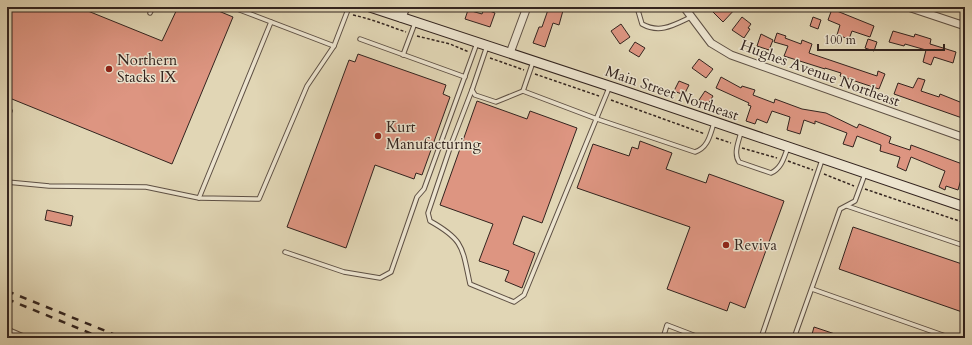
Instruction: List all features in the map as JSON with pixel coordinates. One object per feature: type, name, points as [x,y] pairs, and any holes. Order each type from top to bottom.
[{"type":"street","name":"Main Street Northeast","points":[[370,7],[609,86],[965,207]]},
{"type":"street","points":[[401,17],[404,7]]},
{"type":"street","points":[[510,53],[527,7]]},
{"type":"street","name":"Hughes Avenue Northeast","points":[[684,7],[711,43],[731,55],[965,138]]},
{"type":"street","points":[[908,7],[965,26]]},
{"type":"lane","points":[[150,13],[153,7]]},
{"type":"lane","points":[[232,7],[334,46]]},
{"type":"lane","points":[[7,182],[49,186],[146,187],[199,198],[259,199],[307,86],[334,46],[349,7]]},
{"type":"lane","points":[[637,7],[642,24],[651,29],[670,27],[691,17]]},
{"type":"lane","points":[[199,198],[271,22]]},
{"type":"lane","points":[[403,55],[416,22]]},
{"type":"lane","points":[[360,39],[465,77]]},
{"type":"lane","points":[[284,252],[344,272],[380,278],[390,272],[417,197],[424,189],[477,42]]},
{"type":"lane","points":[[487,46],[428,213],[430,221],[456,238],[462,248],[470,284],[514,302],[524,295],[587,138],[597,119],[609,86]]},
{"type":"lane","points":[[523,91],[533,61]]},
{"type":"lane","points":[[472,90],[475,95],[496,102],[523,91],[597,119],[695,152],[701,150],[710,136],[715,122]]},
{"type":"lane","points":[[7,117],[10,111]]},
{"type":"lane","points":[[742,131],[736,153],[739,162],[771,173],[778,168],[788,147]]},
{"type":"lane","points":[[761,338],[822,158]]},
{"type":"lane","points":[[794,338],[840,209],[855,201],[866,173]]},
{"type":"lane","points":[[847,206],[965,246]]},
{"type":"lane","points":[[812,289],[951,338]]},
{"type":"lane","points":[[663,338],[667,325],[701,338]]},
{"type":"lane","points":[[7,329],[22,337],[28,338]]},
{"type":"path","points":[[330,7],[376,20],[389,27],[450,44],[474,53]]},
{"type":"path","points":[[483,56],[605,98],[752,152],[818,171],[860,188],[965,223]]},
{"type":"building","name":"Northern Stacks IX","points":[[7,7],[54,7],[61,10],[63,7],[78,7],[162,41],[178,7],[209,7],[233,17],[172,164],[7,97]]},
{"type":"building","points":[[549,7],[564,7],[559,25],[553,23],[545,47],[533,43],[539,27],[542,27]]},
{"type":"building","points":[[708,7],[737,7],[723,22]]},
{"type":"building","points":[[484,9],[495,13],[490,27],[465,19],[468,10],[482,14]]},
{"type":"building","points":[[832,9],[874,26],[870,37],[852,31],[849,39],[837,35],[840,25],[828,20]]},
{"type":"building","points":[[742,17],[751,24],[748,28],[750,29],[744,38],[732,30]]},
{"type":"building","points":[[813,17],[821,20],[818,29],[810,26]]},
{"type":"building","points":[[621,24],[630,37],[620,44],[611,31]]},
{"type":"building","points":[[893,31],[914,37],[915,34],[931,39],[930,44],[956,52],[953,63],[934,57],[931,65],[923,62],[926,50],[905,44],[904,46],[889,42]]},
{"type":"building","points":[[777,33],[786,36],[785,38],[801,44],[802,40],[812,44],[809,53],[877,76],[878,71],[885,74],[879,89],[840,76],[841,73],[784,56],[788,46],[774,42]]},
{"type":"building","points":[[761,34],[773,40],[769,50],[757,46]]},
{"type":"building","points":[[868,39],[877,42],[874,51],[865,48]]},
{"type":"building","points":[[635,42],[645,48],[639,57],[629,51]]},
{"type":"building","name":"Kurt Manufacturing","points":[[358,54],[446,85],[443,94],[450,97],[422,175],[416,173],[414,179],[375,165],[346,248],[287,227],[349,60],[355,62]]},
{"type":"building","points":[[699,59],[713,69],[706,78],[692,68]]},
{"type":"building","points":[[721,77],[741,88],[742,86],[755,90],[753,95],[774,103],[775,99],[802,109],[826,113],[857,128],[859,124],[891,137],[889,143],[910,150],[911,145],[965,165],[965,177],[962,176],[958,190],[946,186],[945,190],[939,187],[945,171],[911,157],[906,171],[897,167],[900,157],[880,151],[881,145],[857,136],[853,147],[843,144],[847,133],[815,121],[815,124],[804,120],[800,134],[787,130],[790,117],[772,111],[767,123],[757,119],[755,124],[746,121],[751,106],[748,105],[749,103],[716,88]]},
{"type":"building","points":[[918,78],[925,80],[921,91],[939,97],[940,94],[965,104],[965,119],[894,94],[898,83],[913,88]]},
{"type":"building","points":[[679,81],[689,85],[684,95],[674,91]]},
{"type":"building","points":[[705,91],[713,96],[708,104],[699,100]]},
{"type":"building","points":[[477,101],[527,119],[530,111],[577,128],[542,223],[523,216],[513,244],[535,253],[522,288],[505,281],[509,271],[479,261],[493,224],[440,205]]},
{"type":"building","name":"Reviva","points":[[640,141],[672,153],[666,169],[706,183],[709,174],[784,201],[745,308],[730,302],[727,311],[667,289],[690,227],[577,188],[593,144],[629,156],[632,147],[638,149]]},
{"type":"building","points":[[47,210],[73,216],[71,226],[45,220]]},
{"type":"building","points":[[853,227],[965,265],[965,313],[839,269]]},
{"type":"building","points":[[814,327],[844,337],[844,338],[811,338]]},
{"type":"railway","points":[[7,291],[123,338]]},
{"type":"railway","points":[[7,299],[102,338]]},
{"type":"place","name":"Northern Stacks IX","points":[[109,69]]},
{"type":"place","name":"Kurt Manufacturing","points":[[378,136]]},
{"type":"place","name":"Reviva","points":[[726,245]]}]
